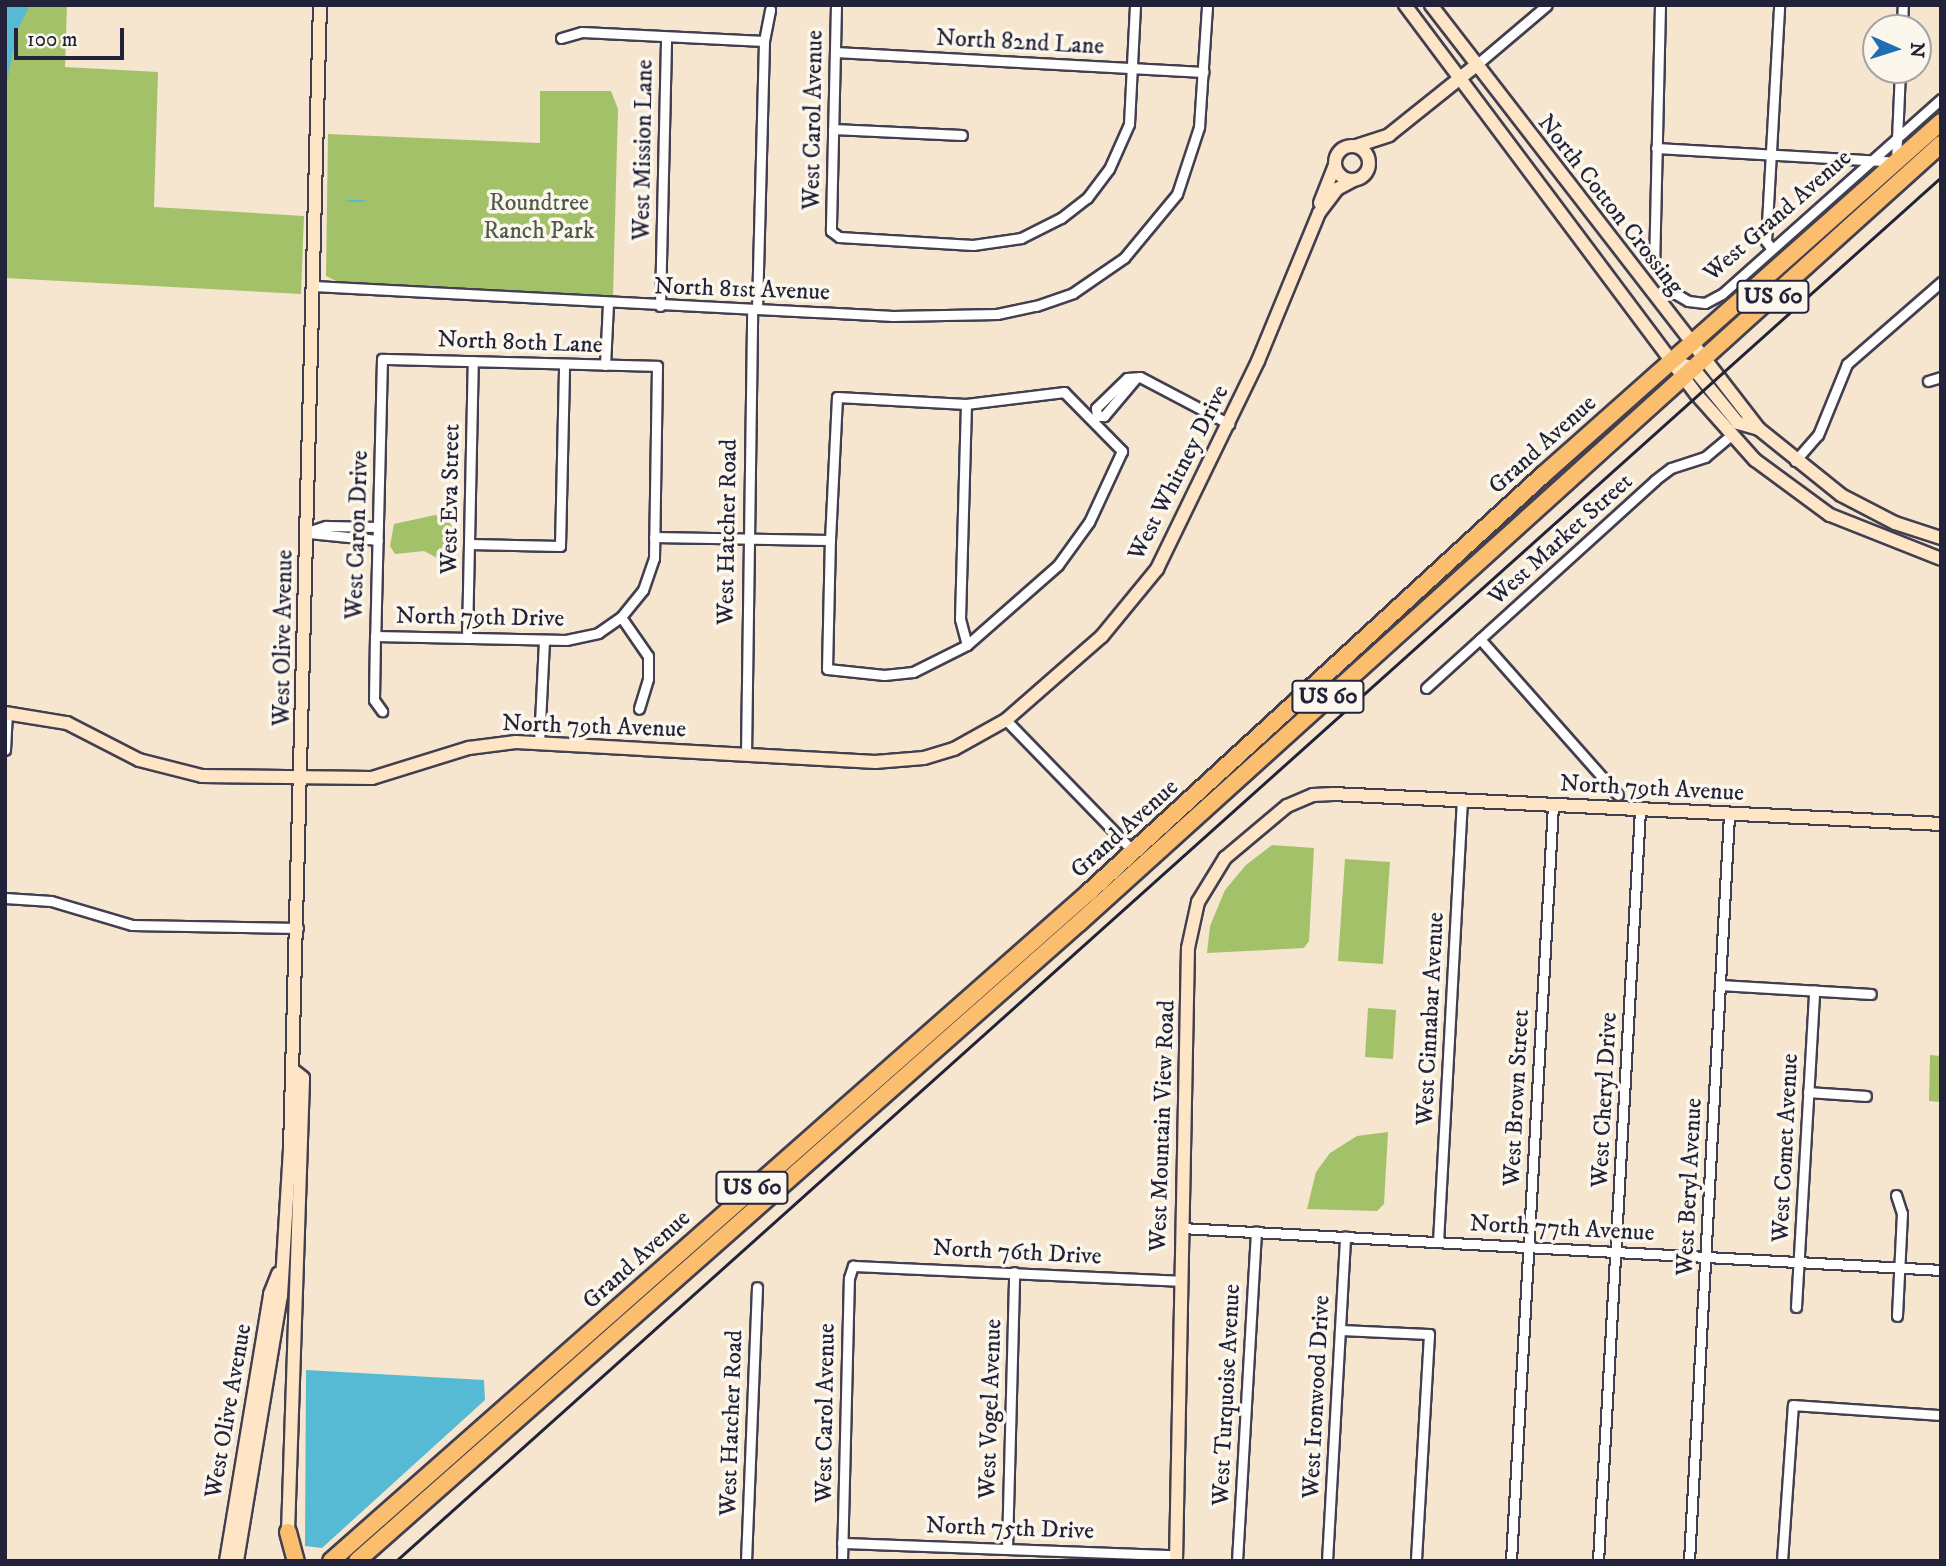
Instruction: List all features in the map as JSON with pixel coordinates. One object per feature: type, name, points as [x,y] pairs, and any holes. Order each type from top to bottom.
[{"type":"highway","name":"Grand Avenue","points":[[357,1561],[1672,360],[1941,122]]},
{"type":"highway","name":"Grand Avenue","points":[[331,1561],[762,1190],[1079,923],[1941,144]]},
{"type":"highway","points":[[288,1532],[290,1558]]},
{"type":"main road","name":"West Olive Avenue","points":[[237,1561],[268,1388],[281,1296],[279,1270],[297,1108],[303,1078],[293,1070],[320,5]]},
{"type":"main road","name":"North Cotton Crossing","points":[[1405,5],[1672,360],[1693,368],[1795,461],[1860,506],[1941,538]]},
{"type":"main road","name":"North Cotton Crossing","points":[[1431,5],[1691,343],[1693,368],[1731,435],[1788,488],[1849,524],[1941,559]]},
{"type":"main road","name":"West Whitney Drive","points":[[1319,214],[1337,188],[1365,175],[1389,135],[1475,65]]},
{"type":"main road","name":"West Whitney Drive","points":[[945,753],[1006,720],[1102,636],[1138,596],[1174,539],[1229,424],[1319,214],[1341,150],[1389,135]]},
{"type":"main road","points":[[1356,146],[1370,163]]},
{"type":"main road","points":[[1335,165],[1342,178],[1352,181]]},
{"type":"main road","points":[[1849,524],[1860,506]]},
{"type":"main road","name":"North 79th Avenue","points":[[6,713],[67,723],[139,760],[183,774],[372,778],[469,748],[539,743],[887,762],[945,753]]},
{"type":"main road","name":"North 79th Avenue","points":[[1360,794],[1941,824]]},
{"type":"main road","name":"West Mountain View Road","points":[[1176,1558],[1188,948],[1198,902],[1225,858],[1287,806],[1313,795],[1360,794]]},
{"type":"main road","points":[[288,1532],[297,1108]]},
{"type":"main road","name":"West Olive Avenue","points":[[226,1561],[270,1294],[279,1270]]},
{"type":"street","name":"West Carol Avenue","points":[[836,5],[834,236],[995,244],[1027,235],[1061,218],[1099,183],[1126,132],[1133,69]]},
{"type":"street","points":[[1133,69],[1135,5]]},
{"type":"street","points":[[1203,72],[1207,5]]},
{"type":"street","points":[[1475,65],[1547,5]]},
{"type":"street","points":[[1660,5],[1656,148],[1896,162]]},
{"type":"street","points":[[1771,248],[1766,241],[1779,5]]},
{"type":"street","name":"West Hatcher Road","points":[[746,755],[748,539],[755,309],[764,41],[769,10]]},
{"type":"street","points":[[561,38],[582,32],[764,41]]},
{"type":"street","name":"West Mission Lane","points":[[660,306],[666,37]]},
{"type":"street","name":"North 82nd Lane","points":[[835,52],[1203,72]]},
{"type":"street","name":"North 81st Avenue","points":[[313,286],[608,304],[893,316],[1017,311],[1090,283],[1147,235],[1177,194],[1193,153],[1203,72]]},
{"type":"street","points":[[1899,84],[1896,162],[1907,175]]},
{"type":"street","name":"West Grand Avenue","points":[[1656,148],[1654,263],[1681,298],[1705,303],[1722,294],[1941,99]]},
{"type":"street","points":[[833,129],[962,135]]},
{"type":"street","points":[[1795,461],[1818,435],[1847,364],[1941,282]]},
{"type":"street","points":[[605,365],[608,304]]},
{"type":"street","name":"North 80th Lane","points":[[383,359],[657,366],[654,537]]},
{"type":"street","name":"West Caron Drive","points":[[382,710],[374,700],[383,359]]},
{"type":"street","name":"West Eva Street","points":[[467,638],[473,361]]},
{"type":"street","points":[[469,544],[559,546],[565,364]]},
{"type":"street","points":[[1928,381],[1941,377]]},
{"type":"street","points":[[1094,418],[1096,408],[1113,391],[1127,378],[1136,378],[1229,424]]},
{"type":"street","points":[[1064,392],[1094,418],[1122,451],[1088,522],[1058,565],[967,645],[913,672],[884,675],[827,669],[837,397],[966,404],[1064,392]]},
{"type":"street","points":[[966,404],[960,619],[967,645]]},
{"type":"street","name":"West Market Street","points":[[1426,688],[1655,480],[1671,468],[1705,457],[1731,435]]},
{"type":"street","points":[[307,532],[326,526],[378,527]]},
{"type":"street","points":[[307,532],[324,538],[377,540]]},
{"type":"street","points":[[639,709],[649,678],[648,656],[621,617],[649,576],[654,537],[830,540]]},
{"type":"street","name":"North 79th Drive","points":[[375,636],[544,640],[591,636],[621,617]]},
{"type":"street","points":[[1480,639],[1618,795]]},
{"type":"street","points":[[539,743],[544,640]]},
{"type":"street","points":[[5,750],[6,713]]},
{"type":"street","points":[[1006,720],[1133,851]]},
{"type":"street","name":"West Cinnabar Avenue","points":[[1438,1242],[1462,799]]},
{"type":"street","name":"West Brown Street","points":[[1511,1561],[1553,805]]},
{"type":"street","name":"West Cheryl Drive","points":[[1598,1561],[1640,810]]},
{"type":"street","name":"West Beryl Avenue","points":[[1689,1561],[1729,814]]},
{"type":"street","points":[[5,898],[51,901],[132,925],[298,928]]},
{"type":"street","points":[[1720,985],[1871,994]]},
{"type":"street","name":"West Comet Avenue","points":[[1796,1307],[1814,991]]},
{"type":"street","points":[[1808,1092],[1866,1096]]},
{"type":"street","points":[[1896,1195],[1902,1213],[1897,1315]]},
{"type":"street","name":"North 77th Avenue","points":[[1181,1228],[1941,1270]]},
{"type":"street","name":"West Turquoise Avenue","points":[[1237,1561],[1256,1232]]},
{"type":"street","name":"West Ironwood Drive","points":[[1327,1561],[1345,1236]]},
{"type":"street","name":"West Carol Avenue","points":[[842,1561],[849,1278],[853,1266]]},
{"type":"street","name":"North 76th Drive","points":[[853,1266],[1180,1281]]},
{"type":"street","name":"West Vogel Avenue","points":[[1007,1548],[1014,1272]]},
{"type":"street","name":"West Hatcher Road","points":[[746,1561],[757,1287]]},
{"type":"street","points":[[1340,1330],[1429,1334],[1416,1561]]},
{"type":"street","points":[[1782,1561],[1793,1405],[1941,1415]]},
{"type":"street","name":"North 75th Drive","points":[[842,1542],[1176,1558]]},
{"type":"green space","points":[[5,5],[67,5],[65,67],[158,72],[154,207],[304,216],[301,294],[5,278]]},
{"type":"green space","name":"Roundtree Ranch Park","points":[[540,91],[611,91],[618,109],[613,296],[336,281],[326,276],[328,134],[540,143]]},
{"type":"green space","points":[[435,515],[447,519],[453,528],[456,559],[439,559],[424,551],[395,554],[390,546],[394,524]]},
{"type":"green space","points":[[1272,845],[1314,848],[1309,941],[1304,948],[1207,953],[1210,926],[1225,890],[1246,865]]},
{"type":"green space","points":[[1345,859],[1390,862],[1383,964],[1338,961]]},
{"type":"green space","points":[[1368,1008],[1396,1010],[1393,1059],[1365,1057]]},
{"type":"green space","points":[[1930,1055],[1941,1056],[1941,1102],[1929,1101]]},
{"type":"green space","points":[[1388,1132],[1384,1204],[1377,1211],[1307,1209],[1316,1172],[1330,1153],[1357,1136]]},
{"type":"water","points":[[5,5],[30,5],[17,31],[5,92]]},
{"type":"water","points":[[306,1370],[484,1380],[485,1400],[322,1548],[305,1546]]},
{"type":"waterway","points":[[348,201],[364,201]]},
{"type":"railway","points":[[396,1561],[1941,177]]}]
